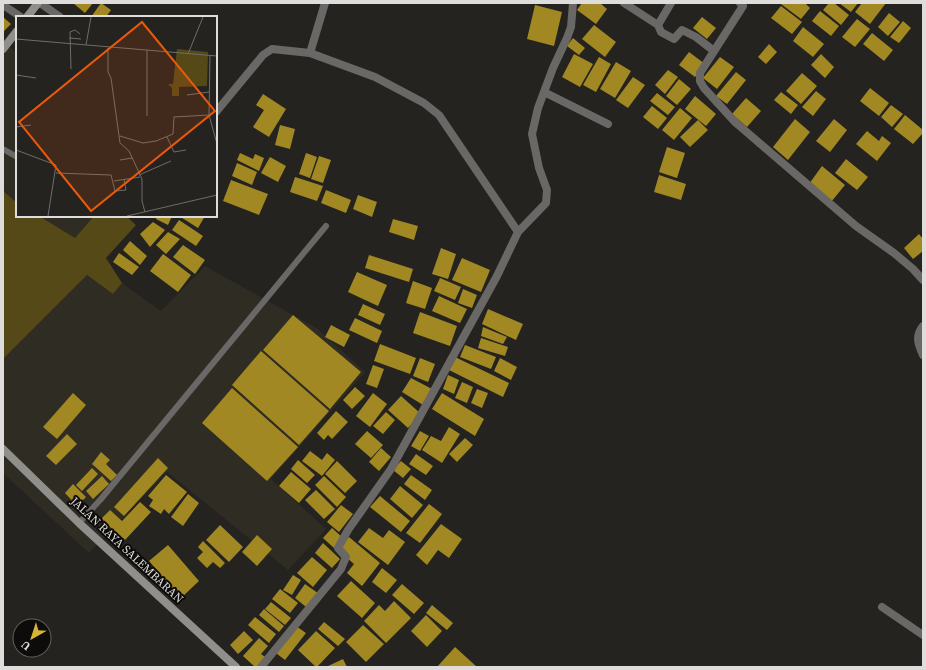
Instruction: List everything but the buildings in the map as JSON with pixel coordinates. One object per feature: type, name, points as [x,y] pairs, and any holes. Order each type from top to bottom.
[{"type":"main road","points":[[28,16],[39,3]]},
{"type":"main road","points":[[3,49],[16,32]]},
{"type":"main road","name":"JALAN RAYA SALEMBARAN","points":[[3,449],[79,523],[236,667]]},
{"type":"street","points":[[39,3],[58,16]]},
{"type":"street","points":[[310,54],[325,3]]},
{"type":"street","points":[[261,667],[341,569],[346,557],[338,548],[348,530],[391,469],[497,276],[518,232],[546,203],[548,196],[547,190],[539,168],[532,134],[538,108],[553,68],[571,27],[573,3]]},
{"type":"street","points":[[624,3],[658,25],[661,32],[674,39],[682,30],[696,37],[714,51]]},
{"type":"street","points":[[658,25],[671,3]]},
{"type":"street","points":[[740,3],[743,6],[700,73],[700,81],[704,88],[735,122],[856,226],[894,253],[913,269],[923,280]]},
{"type":"street","points":[[3,5],[20,16]]},
{"type":"street","points":[[217,111],[235,88],[268,51],[272,49],[310,54],[375,77],[424,103],[439,115],[518,232]]},
{"type":"street","points":[[544,92],[608,124]]},
{"type":"street","points":[[923,326],[918,336],[918,343],[923,354]]},
{"type":"street","points":[[882,608],[923,635]]},
{"type":"lane","points":[[3,149],[16,156]]},
{"type":"lane","points":[[79,523],[101,499],[326,226]]},
{"type":"shaded area","points":[[3,42],[16,52],[16,202],[3,191]]},
{"type":"shaded area","points":[[3,191],[16,202],[16,217],[41,217],[75,238],[93,217],[127,217],[136,225],[106,258],[122,283],[113,294],[87,275],[3,359]]},
{"type":"shaded area","points":[[41,217],[93,217],[75,238]]},
{"type":"shaded area","points":[[205,266],[318,329],[365,372],[271,479],[326,529],[288,570],[167,472],[89,553],[3,473],[3,359],[87,275],[113,294],[122,283],[161,311]]}]
